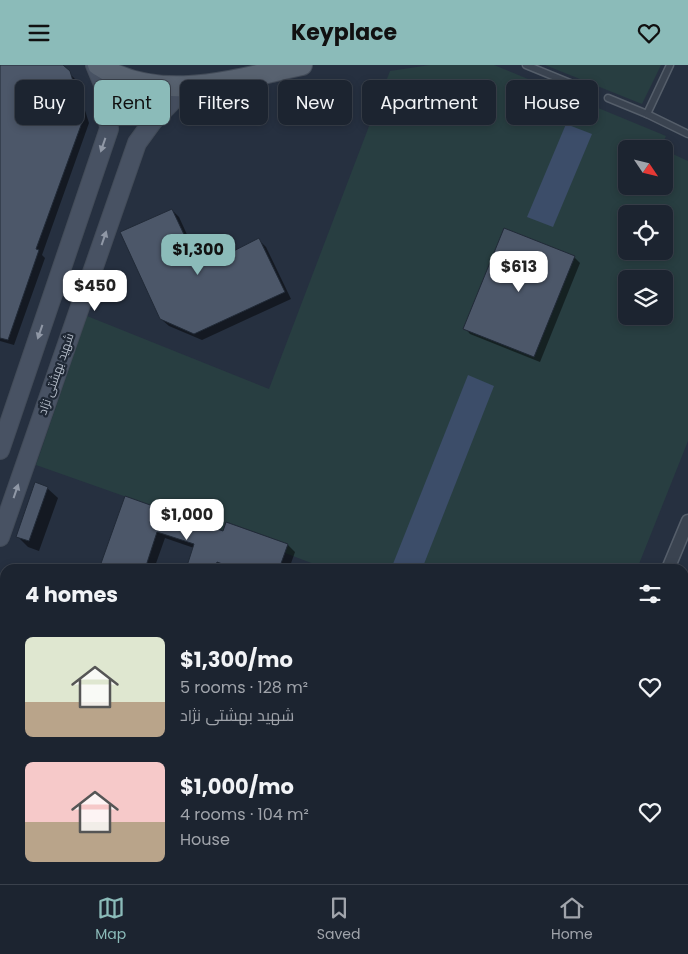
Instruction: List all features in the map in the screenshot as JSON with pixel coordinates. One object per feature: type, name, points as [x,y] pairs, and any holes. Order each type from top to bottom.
[{"type":"main road","points":[[97,65],[114,75],[137,83],[180,85]]},
{"type":"main road","points":[[0,450],[109,129],[105,89],[97,65]]},
{"type":"main road","points":[[234,80],[302,65]]},
{"type":"main road","name":"شهید بهشتی نژاد","points":[[0,537],[137,143],[153,121],[180,93]]},
{"type":"street","points":[[670,564],[687,525]]},
{"type":"lane","points":[[526,65],[563,80]]},
{"type":"lane","points":[[647,114],[670,65]]},
{"type":"lane","points":[[608,98],[688,134]]},
{"type":"green space","points":[[430,65],[494,65],[530,80],[506,80],[506,125],[598,125],[598,108],[666,136],[664,140],[618,140],[618,195],[673,195],[673,154],[688,161],[688,441],[639,564],[314,564],[285,553],[288,544],[227,522],[223,531],[36,465],[87,316],[269,389],[369,125],[496,125],[496,80],[387,80],[390,71]]},
{"type":"green space","points":[[545,65],[661,65],[642,104],[598,86],[598,80],[582,80]]},
{"type":"water","points":[[566,125],[592,134],[553,227],[527,217]]},
{"type":"water","points":[[468,375],[494,386],[424,564],[393,564]]},
{"type":"building","points":[[0,65],[63,65],[70,71],[73,80],[15,80],[15,125],[81,125],[36,249],[39,250],[8,340],[0,338]]},
{"type":"building","points":[[172,209],[196,260],[208,264],[259,238],[285,292],[194,334],[160,319],[120,232]]},
{"type":"building","points":[[504,228],[575,256],[534,357],[463,329]]},
{"type":"building","points":[[35,482],[48,487],[29,541],[16,537]]},
{"type":"building","points":[[125,496],[223,531],[226,522],[288,544],[281,564],[222,564],[217,562],[216,564],[188,564],[194,544],[157,532],[147,564],[101,564]]}]
